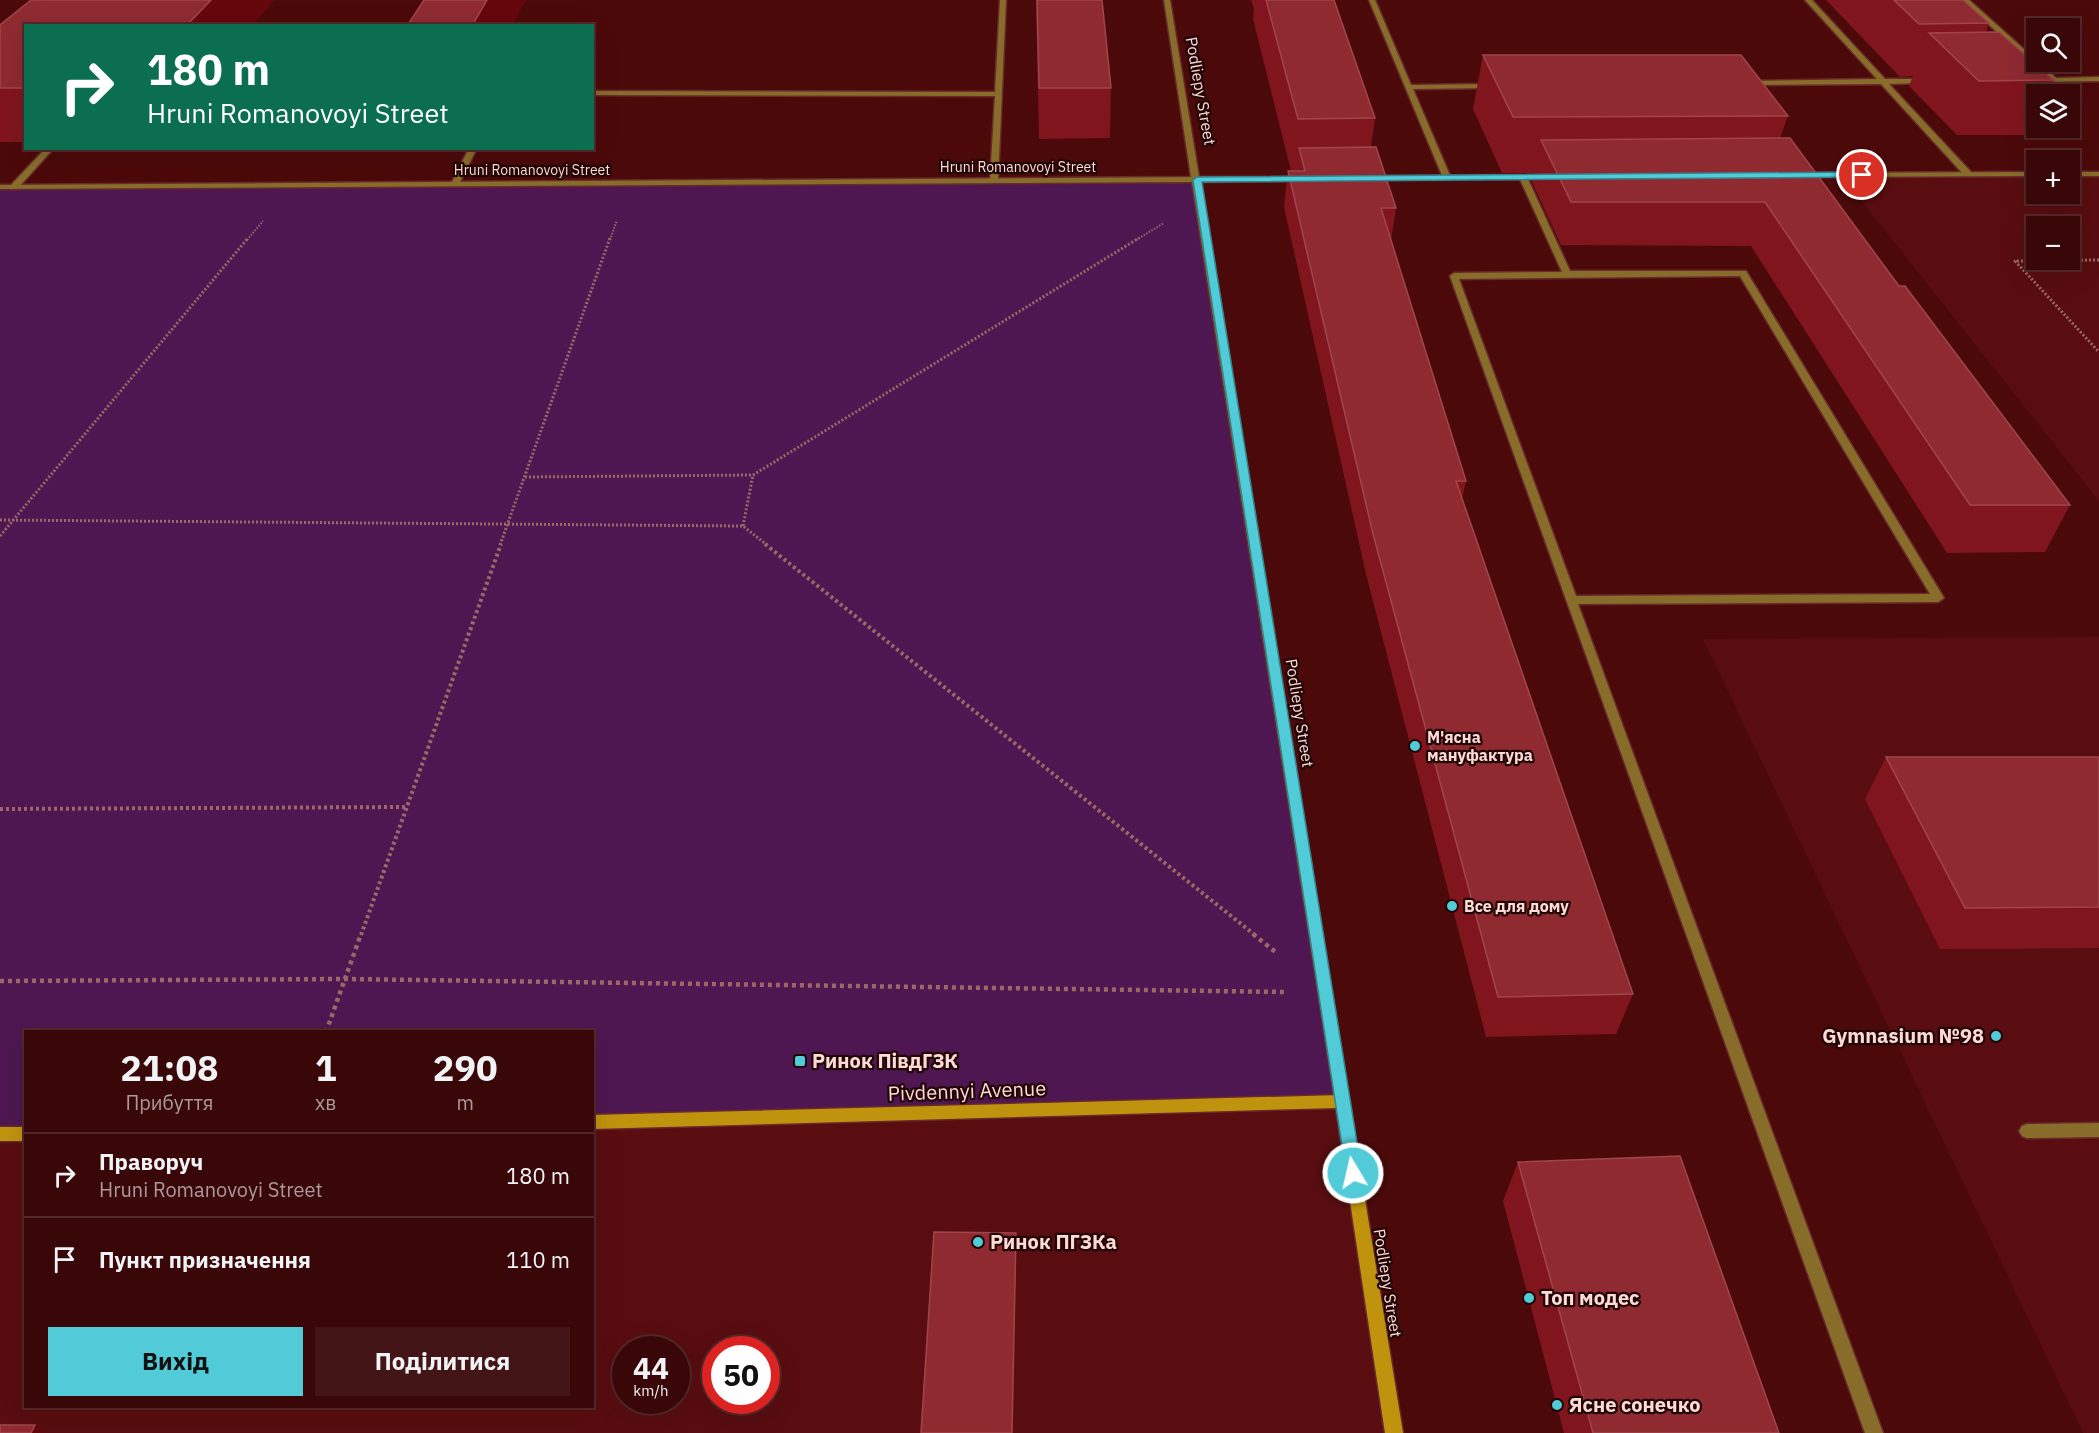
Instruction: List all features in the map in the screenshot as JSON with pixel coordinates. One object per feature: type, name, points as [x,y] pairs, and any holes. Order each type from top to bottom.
[{"type":"main road","name":"Pivdennyi Avenue","points":[[594,1122],[1342,1101]]},
{"type":"main road","name":"Podliepy Street","points":[[1342,1101],[1394,1433]]},
{"type":"main road","points":[[0,1134],[24,1134]]},
{"type":"street","points":[[994,181],[1003,0]]},
{"type":"street","name":"Podliepy Street","points":[[1167,0],[1342,1101]]},
{"type":"street","points":[[1372,0],[1447,178]]},
{"type":"street","points":[[1808,0],[1968,174]]},
{"type":"street","points":[[1965,0],[2054,80]]},
{"type":"street","points":[[2031,80],[2099,80]]},
{"type":"street","points":[[1741,83],[1940,81]]},
{"type":"street","points":[[1410,87],[1504,86]]},
{"type":"street","points":[[594,93],[998,94]]},
{"type":"street","points":[[14,187],[49,150]]},
{"type":"street","points":[[455,184],[472,150]]},
{"type":"street","points":[[1794,175],[2026,174]]},
{"type":"street","points":[[2080,174],[2099,174]]},
{"type":"street","points":[[1523,177],[1567,274]]},
{"type":"street","points":[[1364,178],[1558,177]]},
{"type":"street","name":"Hruni Romanovoyi Street","points":[[0,188],[1316,179]]},
{"type":"street","points":[[1572,600],[1938,598],[1743,273],[1454,276],[1874,1433]]},
{"type":"street","points":[[2027,1131],[2099,1130]]},
{"type":"path","points":[[327,1030],[630,183]]},
{"type":"path","points":[[0,536],[293,185]]},
{"type":"path","points":[[525,477],[753,475],[1200,201]]},
{"type":"path","points":[[2099,260],[2015,261],[2099,351]]},
{"type":"path","points":[[743,526],[753,475]]},
{"type":"path","points":[[0,520],[743,526],[1326,992]]},
{"type":"path","points":[[0,809],[406,807]]},
{"type":"path","points":[[0,981],[345,979],[1326,992]]},
{"type":"shaded area","points":[[2026,174],[2026,204],[2080,204],[2080,174],[2099,174],[2099,501],[1841,175]]},
{"type":"shaded area","points":[[1197,180],[1342,1101],[594,1122],[594,1030],[24,1030],[24,1133],[0,1133],[0,187]]},
{"type":"shaded area","name":"Gymnasium №98","points":[[2099,637],[2099,1433],[2083,1433],[1703,639]]},
{"type":"shaded area","name":"Ринок ПГЗКа","points":[[1342,1101],[1394,1433],[0,1433],[0,1133],[24,1133],[24,1408],[594,1408],[594,1122]]},
{"type":"building","points":[[31,0],[211,0],[188,24],[24,24],[24,88],[0,88],[0,25]]},
{"type":"building","points":[[424,0],[487,0],[473,24],[408,24]]},
{"type":"building","points":[[1037,0],[1102,0],[1111,88],[1039,88]]},
{"type":"building","points":[[1266,0],[1334,0],[1375,118],[1298,119]]},
{"type":"building","points":[[1894,0],[1963,0],[1989,23],[1919,24]]},
{"type":"building","points":[[1999,32],[2026,56],[2026,72],[2045,72],[2054,80],[1979,81],[1929,33]]},
{"type":"building","points":[[1483,55],[1741,55],[1788,116],[1513,117]]},
{"type":"building","points":[[1790,138],[1899,286],[1905,286],[2070,505],[1970,505],[1765,202],[1571,202],[1541,140]]},
{"type":"building","points":[[1376,147],[1396,208],[1381,208],[1466,481],[1456,481],[1633,994],[1498,997],[1373,534],[1288,171],[1305,171],[1299,148]]},
{"type":"building","points":[[1886,757],[2099,757],[2099,907],[1965,908]]},
{"type":"building","points":[[1680,1156],[1779,1433],[1593,1433],[1518,1162]]},
{"type":"building","points":[[934,1232],[1016,1233],[1012,1433],[921,1433]]},
{"type":"building","points":[[0,1425],[35,1425],[31,1433],[0,1433]]},
{"type":"place","name":"М'ясна мануфактура","points":[[1415,746]]},
{"type":"place","name":"Все для дому","points":[[1452,906]]},
{"type":"place","name":"Gymnasium №98","points":[[1996,1036]]},
{"type":"place","name":"Ринок ПівдГЗК","points":[[800,1061]]},
{"type":"place","name":"Ринок ПГЗКа","points":[[978,1242]]},
{"type":"place","name":"Топ модес","points":[[1529,1298]]},
{"type":"place","name":"Ясне сонечко","points":[[1557,1405]]},
{"type":"route","points":[[1353,1173],[1197,180],[1862,175]]}]
